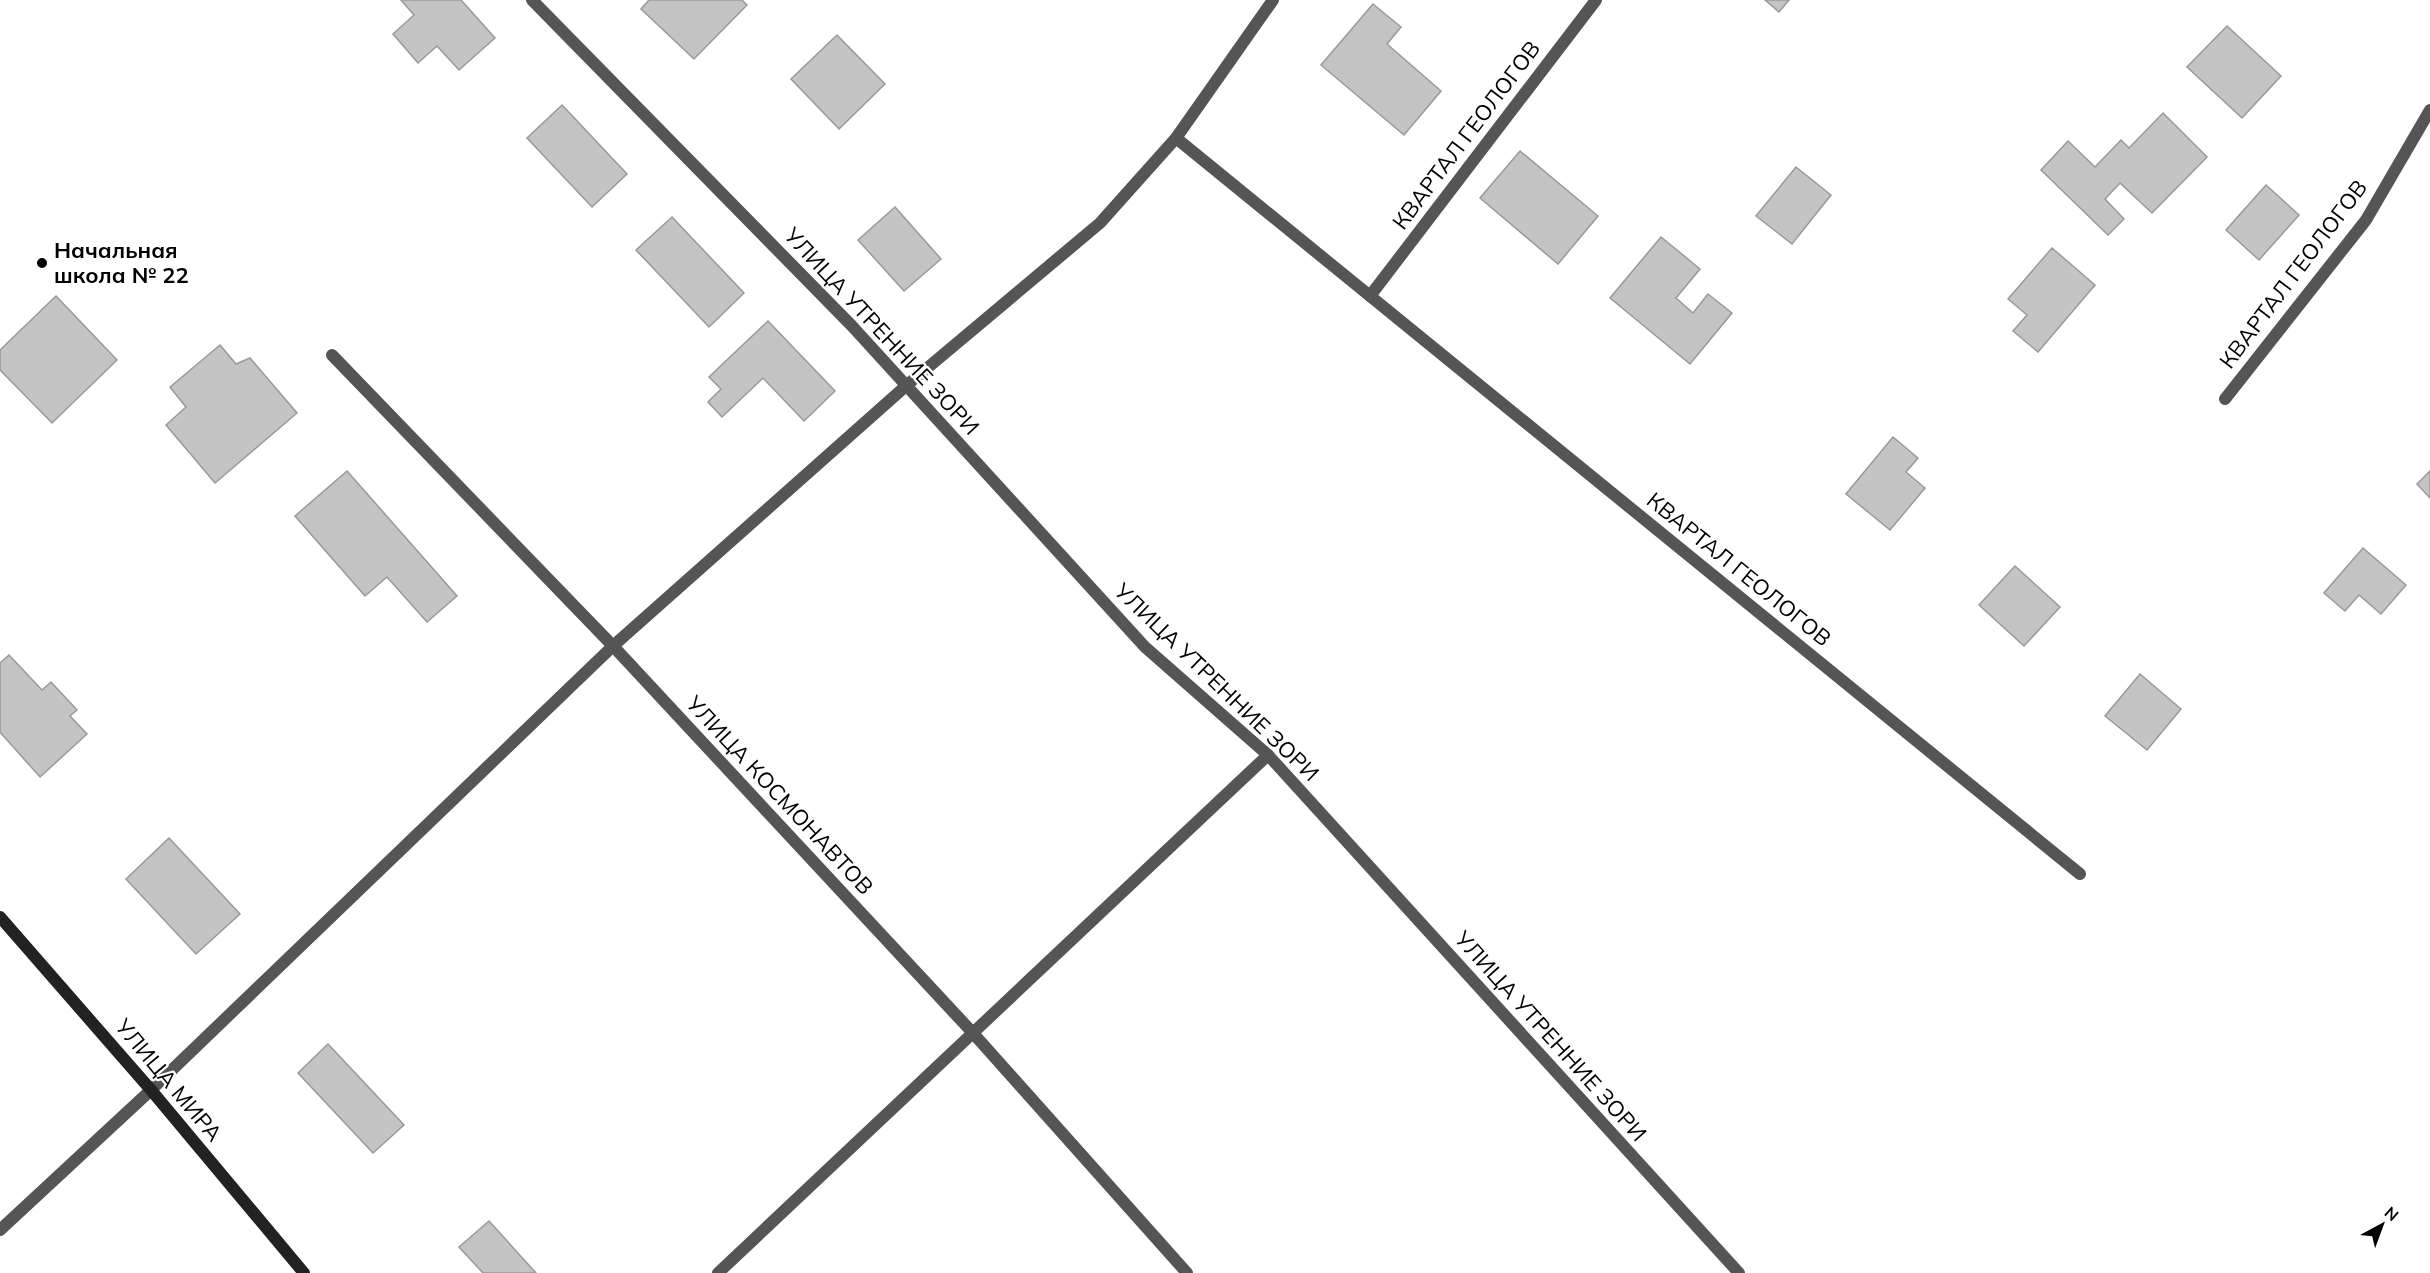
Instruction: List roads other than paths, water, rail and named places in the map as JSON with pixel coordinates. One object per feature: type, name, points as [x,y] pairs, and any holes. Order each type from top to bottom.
[{"type":"street","name":"УЛИЦА УТРЕННИЕ ЗОРИ","points":[[532,0],[907,385],[1145,647],[1268,755],[1739,1273]]},
{"type":"street","points":[[0,1230],[151,1089],[613,646],[907,385],[1100,223],[1176,138],[1274,0]]},
{"type":"street","name":"КВАРТАЛ ГЕОЛОГОВ","points":[[1370,296],[1596,0]]},
{"type":"street","name":"КВАРТАЛ ГЕОЛОГОВ","points":[[2224,399],[2366,220],[2430,110]]},
{"type":"street","name":"КВАРТАЛ ГЕОЛОГОВ","points":[[1176,138],[2080,874]]},
{"type":"street","name":"УЛИЦА КОСМОНАВТОВ","points":[[332,355],[613,646],[972,1032],[1187,1273]]},
{"type":"street","points":[[718,1273],[1268,755]]},
{"type":"street","name":"УЛИЦА МИРА","points":[[0,917],[151,1089],[304,1273]]},
{"type":"place","name":"Начальная школа № 22","points":[[42,263]]}]
